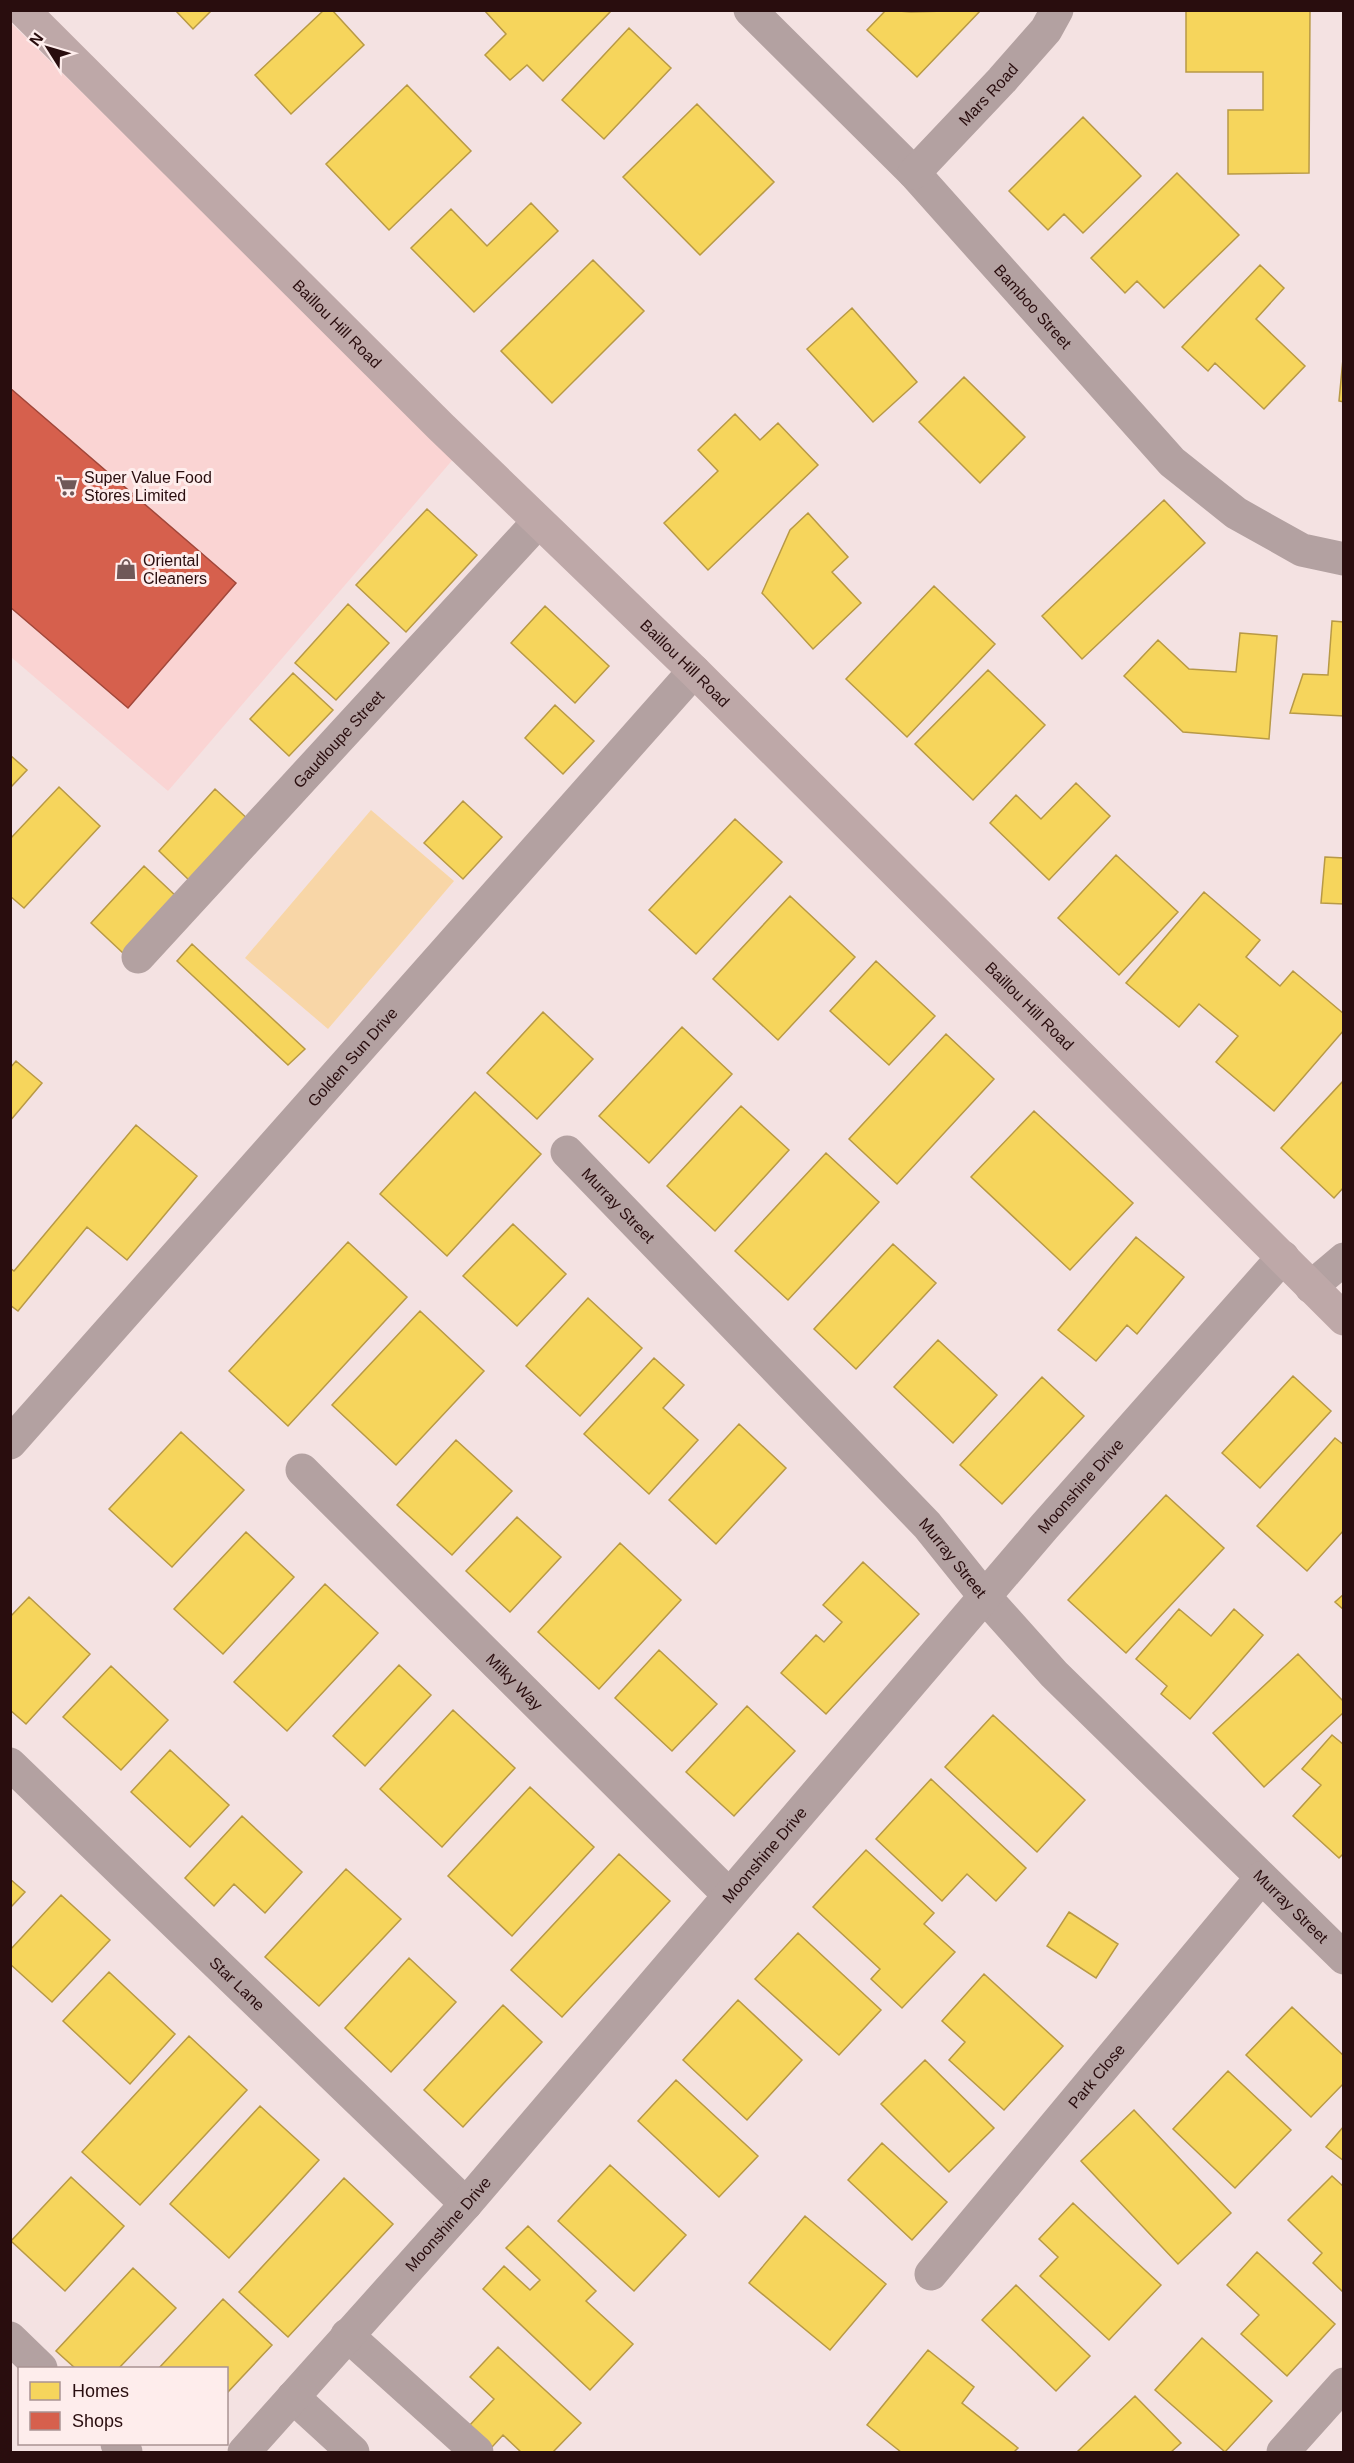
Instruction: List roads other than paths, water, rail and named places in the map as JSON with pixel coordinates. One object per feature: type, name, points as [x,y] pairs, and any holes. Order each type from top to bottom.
[{"type":"main road","name":"Baillou Hill Road","points":[[22,10],[538,522],[694,671],[1344,1319]]},
{"type":"street","name":"Bamboo Street","points":[[750,10],[914,173],[1172,462],[1245,518],[1302,550],[1344,560]]},
{"type":"street","name":"Mars Road","points":[[914,173],[1038,39],[1057,10]]},
{"type":"street","name":"Gaudloupe Street","points":[[138,957],[538,522]]},
{"type":"street","name":"Golden Sun Drive","points":[[10,1443],[694,671]]},
{"type":"street","name":"Murray Street","points":[[567,1152],[927,1525],[984,1597],[1054,1674],[1344,1958]]},
{"type":"street","name":"Moonshine Drive","points":[[244,2452],[466,2204],[728,1894],[984,1597],[1283,1257]]},
{"type":"street","points":[[1311,1287],[1344,1259]]},
{"type":"street","name":"Milky Way","points":[[302,1470],[728,1894]]},
{"type":"street","name":"Star Lane","points":[[10,1764],[466,2204]]},
{"type":"street","name":"Park Close","points":[[932,2274],[1261,1878]]},
{"type":"street","points":[[347,2335],[477,2452]]},
{"type":"street","points":[[10,2338],[40,2367]]},
{"type":"street","points":[[1283,2452],[1344,2384]]},
{"type":"street","points":[[293,2397],[353,2452]]},
{"type":"place","name":"Super Value Food Stores Limited","points":[[67,486]]},
{"type":"place","name":"Oriental Cleaners","points":[[126,569]]}]
